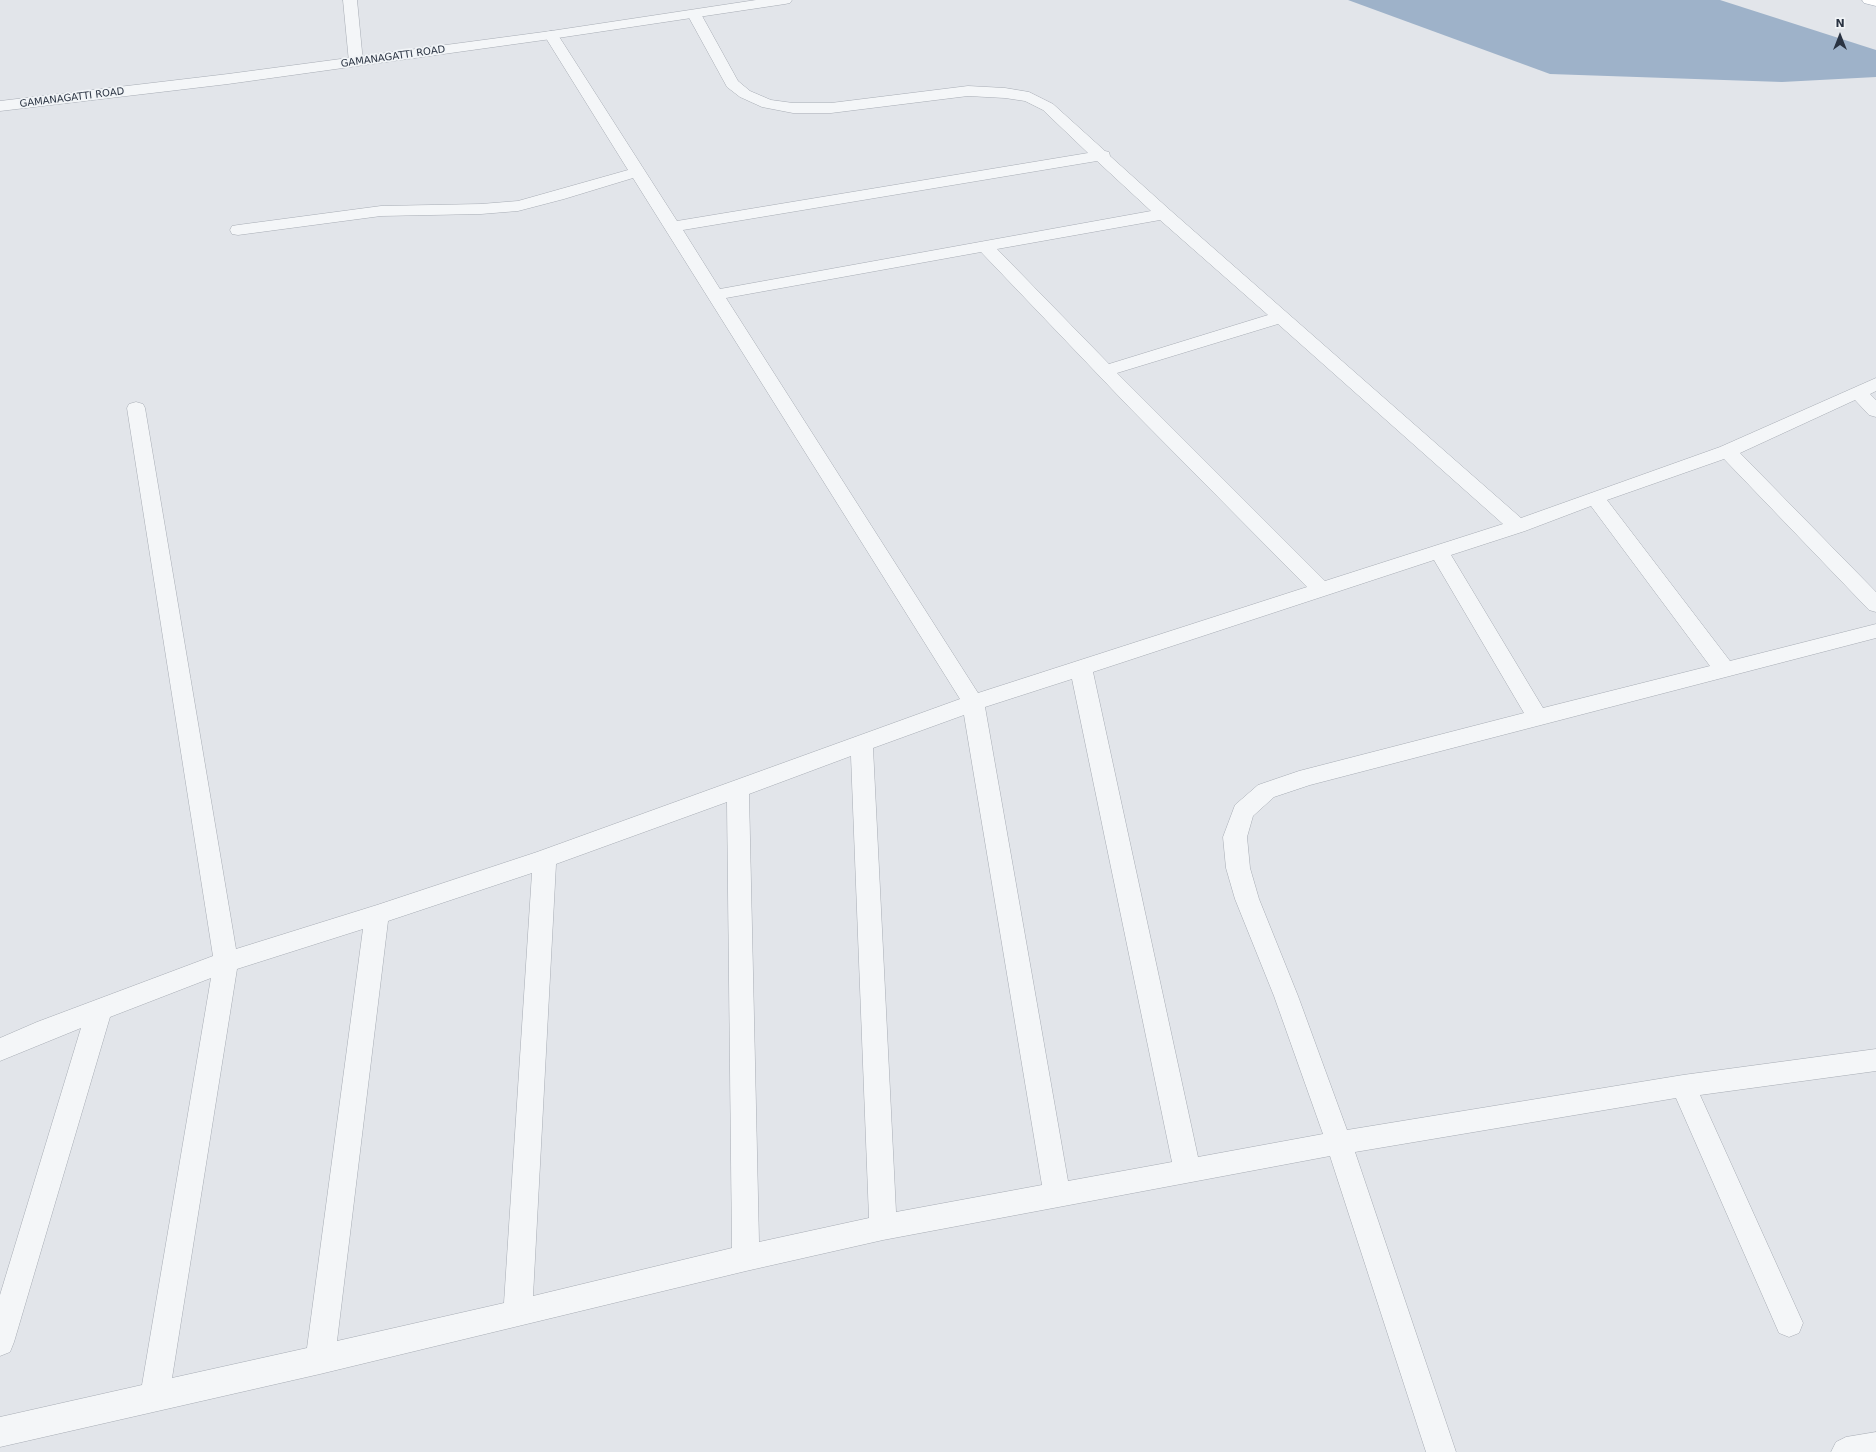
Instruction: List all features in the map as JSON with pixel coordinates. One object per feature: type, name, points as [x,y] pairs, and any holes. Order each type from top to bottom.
[{"type":"main road","points":[[1869,0],[1876,2]]},
{"type":"street","points":[[350,0],[356,62]]},
{"type":"street","name":"GAMANAGATTI ROAD","points":[[0,106],[356,62],[785,0]]},
{"type":"street","points":[[694,14],[732,84],[745,94],[767,104],[793,108],[831,108],[968,91],[1005,93],[1029,97],[1048,107],[1103,155],[1164,214],[1518,526]]},
{"type":"street","points":[[551,35],[973,702],[1057,1194]]},
{"type":"street","points":[[673,227],[1103,155]]},
{"type":"street","points":[[238,230],[381,211],[481,209],[518,206],[558,196],[638,172]]},
{"type":"street","points":[[716,295],[1164,214]]},
{"type":"street","points":[[984,246],[1105,372],[1322,590]]},
{"type":"street","points":[[1105,372],[1281,317]]},
{"type":"street","points":[[0,1050],[46,1030],[226,962],[377,915],[545,859],[973,702],[1518,526],[1595,497],[1727,451],[1867,388],[1876,411]]},
{"type":"street","points":[[136,408],[226,962],[155,1397]]},
{"type":"street","points":[[1727,451],[1876,605]]},
{"type":"street","points":[[1595,497],[1725,670]]},
{"type":"street","points":[[1439,552],[1538,718]]},
{"type":"street","points":[[1440,1452],[1339,1143],[1286,996],[1247,899],[1238,868],[1235,837],[1243,811],[1266,790],[1307,777],[1876,631]]},
{"type":"street","points":[[1081,668],[1187,1170]]},
{"type":"street","points":[[862,743],[883,1227]]},
{"type":"street","points":[[738,788],[746,1258]]},
{"type":"street","points":[[518,1312],[545,859]]},
{"type":"street","points":[[320,1360],[377,915]]},
{"type":"street","points":[[0,1342],[99,1010]]},
{"type":"street","points":[[0,1432],[320,1360],[746,1258],[883,1227],[1339,1143],[1683,1086],[1876,1061]]},
{"type":"street","points":[[1683,1086],[1789,1323]]},
{"type":"street","points":[[1846,1452],[1876,1447]]},
{"type":"water","points":[[1348,0],[1720,0],[1876,50],[1876,77],[1782,82],[1550,74]]}]
